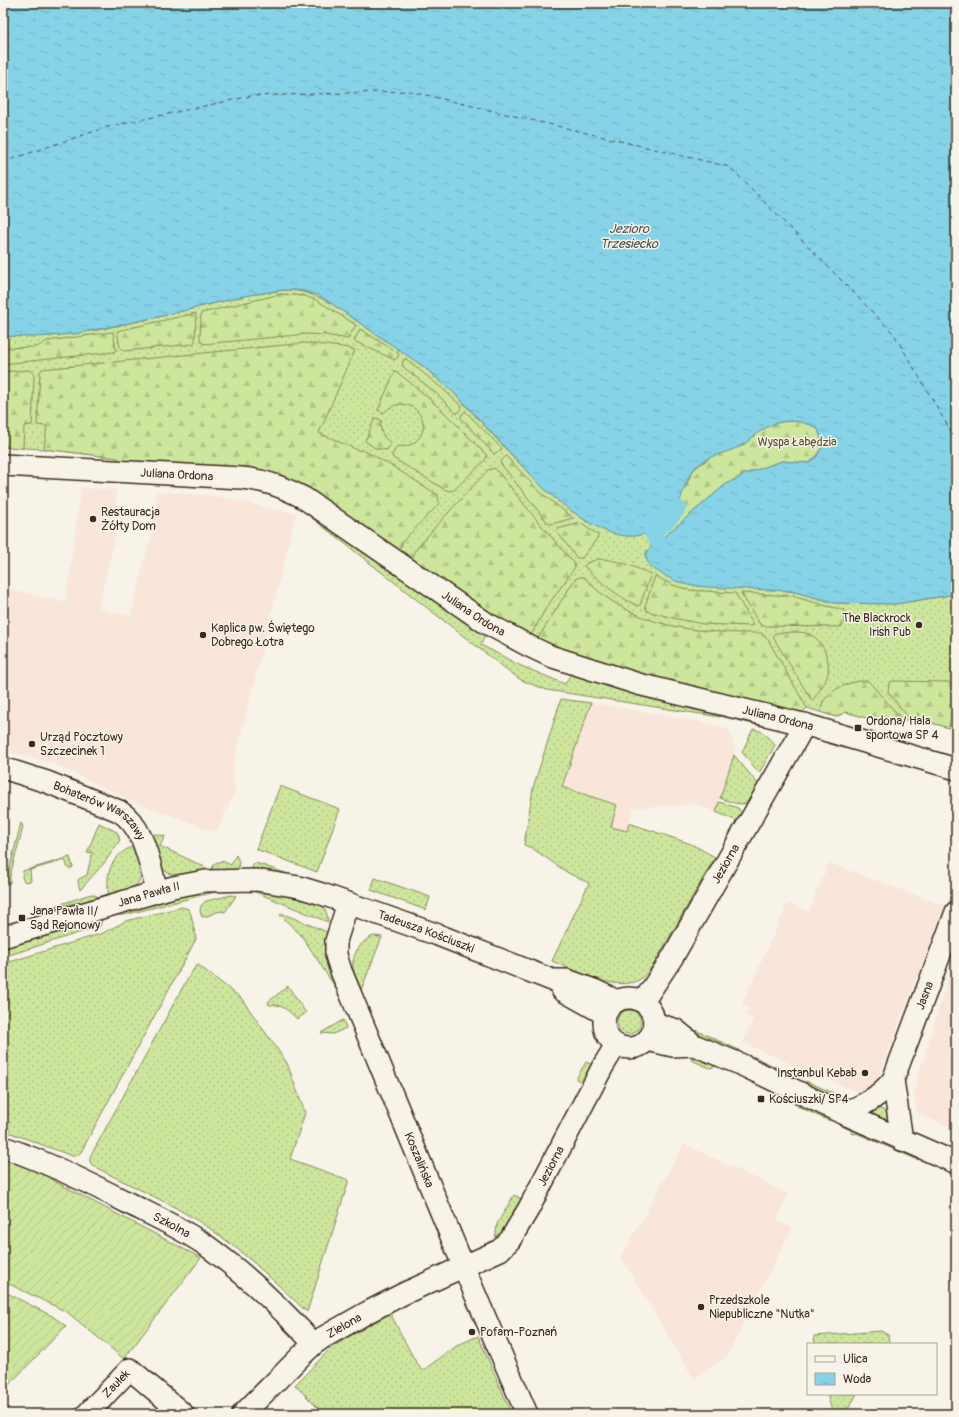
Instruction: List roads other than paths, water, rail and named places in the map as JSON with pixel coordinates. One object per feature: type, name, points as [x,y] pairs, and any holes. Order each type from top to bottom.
[{"type":"street","name":"Juliana Ordona","points":[[3,466],[241,478],[265,481],[304,498],[486,623],[550,656],[638,684],[805,724],[956,769]]},
{"type":"street","name":"Jeziorna","points":[[643,1002],[672,958],[805,724]]},
{"type":"street","name":"Bohaterów Warszawy","points":[[3,768],[47,782],[119,811],[126,816],[132,821],[140,836],[157,891]]},
{"type":"street","name":"Jana Pawła II","points":[[3,936],[157,891],[205,881],[235,879],[256,880],[299,887]]},
{"type":"street","name":"Tadeusza Kościuszki","points":[[299,887],[438,935],[552,980],[567,980],[594,990],[611,1007]]},
{"type":"street","name":"Koszalińska","points":[[348,903],[336,941],[336,955],[363,1026],[527,1414]]},
{"type":"street","name":"Jasna","points":[[842,1113],[874,1099],[893,1080],[956,912]]},
{"type":"street","points":[[626,998],[635,998],[643,1002],[653,1015],[651,1032],[641,1045],[633,1048],[624,1048],[616,1044],[610,1039],[605,1031],[604,1022],[611,1007],[626,998]]},
{"type":"street","points":[[651,1032],[673,1046],[694,1045],[740,1064],[842,1113],[956,1163]]},
{"type":"street","name":"Jeziorna","points":[[464,1266],[500,1250],[510,1240],[529,1208],[616,1044]]},
{"type":"street","name":"Jasna","points":[[893,1080],[902,1140]]},
{"type":"street","name":"Szkolna","points":[[3,1147],[68,1172],[180,1230],[206,1246],[239,1272],[296,1324],[314,1344]]},
{"type":"street","name":"Zielona","points":[[243,1414],[300,1356],[314,1344],[368,1312],[413,1289],[464,1266]]},
{"type":"street","name":"Zaułek","points":[[87,1414],[130,1369],[183,1414]]},
{"type":"water","name":"Jezioro Trzesiecko","points":[[3,3],[956,3],[956,594],[896,604],[835,603],[791,591],[688,585],[673,580],[650,567],[645,556],[647,551],[726,484],[745,474],[782,461],[809,463],[817,456],[823,445],[818,429],[805,423],[791,421],[771,425],[736,448],[705,460],[690,474],[678,507],[669,521],[651,532],[638,536],[627,536],[603,530],[578,516],[566,507],[536,481],[453,392],[424,367],[318,295],[297,290],[283,290],[244,296],[154,318],[74,334],[35,337],[3,336]]},
{"type":"waterway","points":[[658,542],[651,532],[673,516],[678,508]]},
{"type":"place","name":"Restauracja Żółty Dom","points":[[93,519]]},
{"type":"place","name":"The Blackrock Irish Pub","points":[[919,625]]},
{"type":"place","name":"Kaplica pw. Świętego Dobrego Łotra","points":[[203,635]]},
{"type":"place","name":"Ordona/ Hala sportowa SP 4","points":[[858,728]]},
{"type":"place","name":"Urząd Pocztowy Szczecinek 1","points":[[32,744]]},
{"type":"place","name":"Jana Pawła II/ Sąd Rejonowy","points":[[22,918]]},
{"type":"place","name":"Instanbul Kebab","points":[[865,1073]]},
{"type":"place","name":"Kościuszki/ SP4","points":[[761,1099]]},
{"type":"place","name":"Przedszkole Niepubliczne \"Nutka\"","points":[[701,1307]]},
{"type":"place","name":"Pofam-Poznań","points":[[472,1332]]},
{"type":"park label","name":"Wyspa Łabędzia","points":[[797,442]]}]
